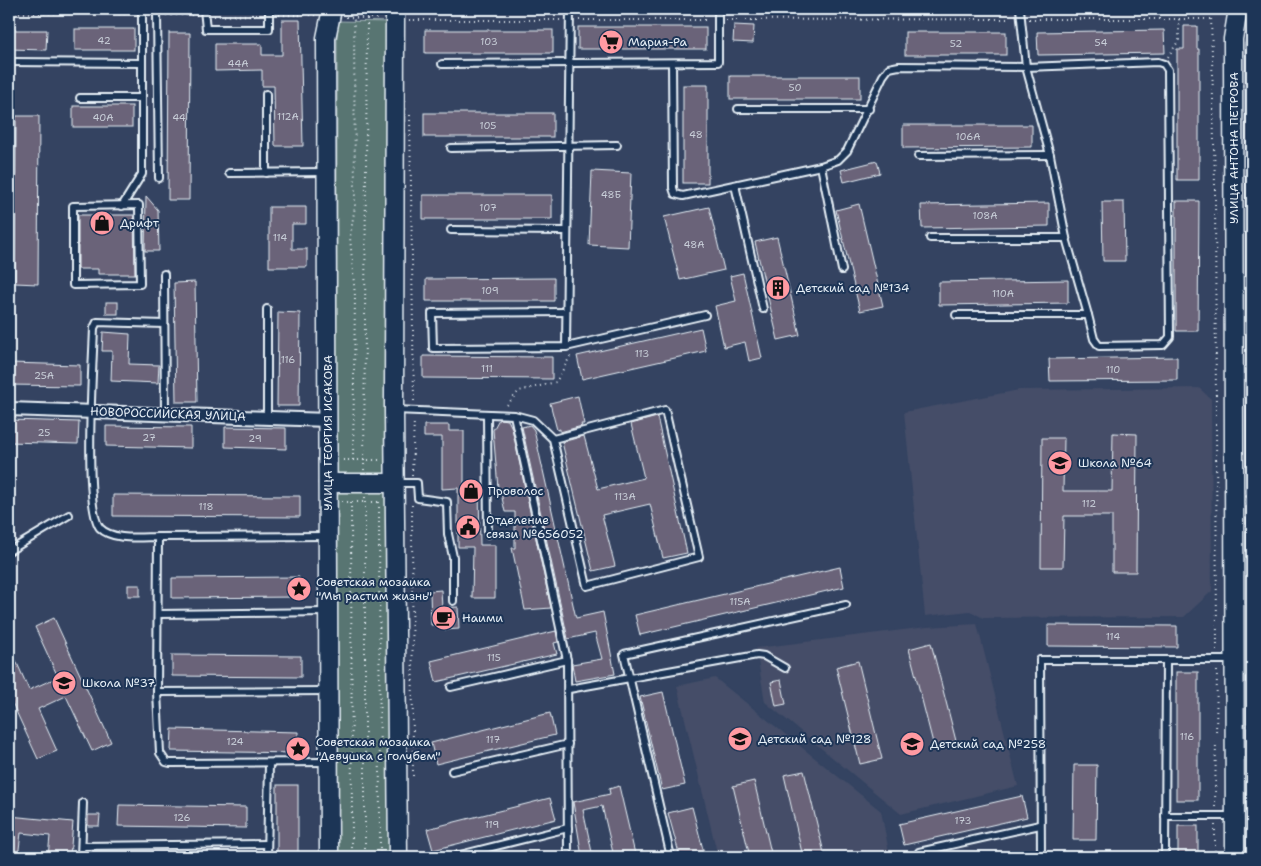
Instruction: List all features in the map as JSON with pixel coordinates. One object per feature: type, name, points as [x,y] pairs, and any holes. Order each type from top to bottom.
[{"type":"street","name":"УЛИЦА АНТОНА ПЕТРОВА","points":[[1235,857],[1234,38],[1238,9]]},
{"type":"street","points":[[1234,38],[1239,20],[1246,9]]},
{"type":"street","name":"УЛИЦА ГЕОРГИЯ ИСАКОВА","points":[[326,13],[329,857]]},
{"type":"street","points":[[398,857],[387,502],[394,483],[402,16]]},
{"type":"street","name":"НОВОРОССИЙСКАЯ УЛИЦА","points":[[9,409],[328,420]]},
{"type":"street","points":[[328,483],[394,483]]},
{"type":"lane","points":[[122,206],[142,174],[142,9]]},
{"type":"lane","points":[[154,9],[157,14],[159,178]]},
{"type":"lane","points":[[204,9],[206,29],[269,29],[269,9]]},
{"type":"lane","points":[[566,347],[570,9]]},
{"type":"lane","points":[[442,64],[718,62],[718,9]]},
{"type":"lane","points":[[672,62],[673,188],[675,194],[683,196],[821,166],[838,160],[846,151],[869,109],[883,76],[889,68],[899,66],[1026,67],[1158,62],[1164,64],[1168,70],[1170,337],[1163,345],[1099,346],[1094,339],[1066,238],[1050,155],[1026,67],[1020,9]]},
{"type":"lane","points":[[9,62],[142,63]]},
{"type":"lane","points":[[266,94],[266,173]]},
{"type":"lane","points":[[80,98],[142,98]]},
{"type":"lane","points":[[738,109],[869,109]]},
{"type":"lane","points":[[9,110],[9,142]]},
{"type":"lane","points":[[451,148],[617,145]]},
{"type":"lane","points":[[918,156],[1050,155]]},
{"type":"lane","points":[[821,166],[842,270]]},
{"type":"lane","points":[[229,173],[327,172]]},
{"type":"lane","points":[[735,185],[763,308]]},
{"type":"lane","points":[[139,205],[140,284],[74,285],[73,206],[122,206],[139,205]]},
{"type":"lane","points":[[451,230],[567,231]]},
{"type":"lane","points":[[930,238],[1066,238]]},
{"type":"lane","points":[[164,274],[165,414]]},
{"type":"lane","points":[[267,309],[267,418]]},
{"type":"lane","points":[[566,312],[432,313],[433,348],[566,347],[705,315]]},
{"type":"lane","points":[[956,316],[1088,315]]},
{"type":"lane","points":[[164,324],[97,322],[94,328],[91,497],[95,518],[100,527],[110,535],[158,537],[328,536]]},
{"type":"lane","points":[[394,409],[514,415],[533,420],[553,439],[587,586],[699,557],[665,410],[553,439]]},
{"type":"lane","points":[[487,415],[488,534]]},
{"type":"lane","points":[[514,415],[567,660],[569,689],[568,857]]},
{"type":"lane","points":[[394,483],[417,483],[418,498],[447,502],[448,534],[453,557],[453,601]]},
{"type":"lane","points":[[9,551],[69,515]]},
{"type":"lane","points":[[158,537],[157,692],[160,753],[166,762],[269,764],[328,762]]},
{"type":"lane","points":[[671,857],[624,654],[846,606]]},
{"type":"lane","points":[[159,614],[329,612]]},
{"type":"lane","points":[[569,689],[757,655],[764,656],[785,668]]},
{"type":"lane","points":[[451,687],[567,660]]},
{"type":"lane","points":[[1041,857],[1040,660],[1236,660]]},
{"type":"lane","points":[[1165,857],[1166,660]]},
{"type":"lane","points":[[157,692],[329,691]]},
{"type":"lane","points":[[452,772],[568,744]]},
{"type":"lane","points":[[267,857],[269,764]]},
{"type":"lane","points":[[81,857],[83,804]]},
{"type":"lane","points":[[1165,816],[1235,816]]},
{"type":"lane","points":[[918,852],[1040,825]]},
{"type":"lane","points":[[452,857],[568,828]]},
{"type":"lane","points":[[82,846],[267,844]]},
{"type":"path","points":[[326,13],[354,17],[402,16],[570,20],[1211,19]]},
{"type":"path","points":[[1211,14],[1215,186],[1216,857]]},
{"type":"path","points":[[353,460],[354,296],[350,237],[355,206],[354,17]]},
{"type":"path","points":[[365,857],[366,18]]},
{"type":"path","points":[[1164,64],[1179,40],[1179,19]]},
{"type":"path","points":[[410,108],[414,411],[412,483]]},
{"type":"path","points":[[500,415],[519,391],[556,382],[576,345]]},
{"type":"path","points":[[328,459],[413,461]]},
{"type":"path","points":[[328,501],[412,502],[413,778]]},
{"type":"path","points":[[351,502],[352,857]]},
{"type":"path","points":[[380,857],[387,502]]},
{"type":"shaded area","name":"Школа №64","points":[[1199,388],[1211,399],[1212,591],[1184,617],[983,618],[970,611],[925,616],[904,412],[1019,390]]},
{"type":"shaded area","name":"Детский сад №258","points":[[977,624],[1018,786],[901,814],[765,702],[756,648],[927,627]]},
{"type":"shaded area","name":"Детский сад №128","points":[[715,678],[881,811],[890,857],[718,857],[677,686]]},
{"type":"green space","points":[[337,21],[391,22],[392,857],[336,857]]},
{"type":"building","points":[[282,20],[300,20],[303,146],[275,146],[274,86],[262,86],[262,70],[215,71],[215,44],[262,44],[262,55],[282,55]]},
{"type":"building","points":[[734,25],[754,26],[753,43],[733,42]]},
{"type":"building","points":[[1184,26],[1197,26],[1197,49],[1199,49],[1199,180],[1177,180],[1177,49],[1184,49]]},
{"type":"building","points":[[578,27],[706,27],[706,49],[578,49]]},
{"type":"building","points":[[75,29],[134,29],[134,50],[75,50]]},
{"type":"building","points":[[9,30],[47,30],[46,50],[9,49]]},
{"type":"building","points":[[425,30],[553,30],[553,53],[425,53]]},
{"type":"building","points":[[1164,30],[1165,53],[1038,55],[1037,32]]},
{"type":"building","points":[[905,32],[1006,32],[1006,55],[905,55]]},
{"type":"building","points":[[169,33],[190,33],[189,200],[168,200]]},
{"type":"building","points":[[730,76],[860,76],[860,99],[730,99]]},
{"type":"building","points":[[683,85],[708,85],[708,183],[683,183]]},
{"type":"building","points":[[73,106],[132,106],[132,127],[73,127]]},
{"type":"building","points":[[424,113],[553,113],[553,137],[424,137]]},
{"type":"building","points":[[16,116],[39,116],[38,284],[15,283]]},
{"type":"building","points":[[903,125],[1032,125],[1032,147],[903,148]]},
{"type":"building","points":[[877,161],[880,173],[844,182],[841,170]]},
{"type":"building","points":[[592,171],[631,173],[628,247],[589,245]]},
{"type":"building","points":[[423,195],[552,195],[552,219],[423,219]]},
{"type":"building","points":[[146,196],[158,210],[159,251],[145,251]]},
{"type":"building","points":[[1176,201],[1199,201],[1198,331],[1176,331]]},
{"type":"building","points":[[1102,202],[1124,202],[1125,261],[1103,261]]},
{"type":"building","points":[[1049,203],[1049,226],[922,228],[921,205]]},
{"type":"building","points":[[859,204],[883,306],[860,311],[836,210]]},
{"type":"building","points":[[269,207],[306,207],[306,224],[292,224],[292,249],[307,249],[307,267],[269,267]]},
{"type":"building","points":[[709,207],[724,270],[680,280],[664,217]]},
{"type":"building","points":[[78,215],[134,215],[135,274],[98,274],[98,269],[78,269]]},
{"type":"building","name":"Детский сад №134","points":[[777,237],[800,335],[778,340],[755,242]]},
{"type":"building","points":[[743,273],[762,358],[749,361],[745,342],[724,347],[715,306],[736,301],[730,276]]},
{"type":"building","points":[[554,278],[554,301],[426,301],[426,279]]},
{"type":"building","points":[[1068,280],[1068,303],[939,305],[939,282]]},
{"type":"building","points":[[195,282],[197,402],[176,402],[174,283]]},
{"type":"building","points":[[106,302],[118,302],[118,314],[106,314]]},
{"type":"building","points":[[278,312],[300,313],[299,406],[277,406]]},
{"type":"building","points":[[701,328],[706,351],[582,379],[577,356]]},
{"type":"building","points":[[103,332],[130,334],[129,364],[159,365],[158,383],[111,381],[112,351],[102,351]]},
{"type":"building","points":[[423,356],[552,357],[552,379],[423,378]]},
{"type":"building","points":[[1177,357],[1177,380],[1050,381],[1049,359]]},
{"type":"building","points":[[9,363],[80,365],[80,386],[9,385]]},
{"type":"building","points":[[578,396],[584,424],[560,432],[560,429],[557,430],[550,403]]},
{"type":"building","points":[[657,417],[687,553],[663,558],[650,504],[602,515],[615,566],[593,571],[562,442],[584,436],[598,489],[644,478],[631,424]]},
{"type":"building","points":[[499,419],[508,420],[512,428],[551,608],[525,610],[512,548],[515,548],[515,512],[505,512],[500,488],[498,488],[493,430]]},
{"type":"building","points":[[9,420],[79,422],[78,444],[9,442]]},
{"type":"building","points":[[424,425],[449,425],[449,431],[464,431],[464,488],[479,487],[480,545],[495,545],[495,598],[472,598],[473,547],[458,547],[458,488],[442,489],[442,437],[424,437]]},
{"type":"building","points":[[530,425],[534,430],[576,618],[603,612],[615,674],[575,681],[572,664],[602,659],[595,633],[568,639],[522,427]]},
{"type":"building","points":[[106,426],[191,427],[191,448],[106,446]]},
{"type":"building","points":[[225,427],[286,428],[286,449],[225,447]]},
{"type":"building","points":[[1113,433],[1137,434],[1136,572],[1112,572],[1112,516],[1064,516],[1063,567],[1041,567],[1042,438],[1064,438],[1063,491],[1112,491]]},
{"type":"building","points":[[113,495],[300,496],[300,517],[113,516]]},
{"type":"building","points":[[840,567],[844,587],[640,635],[635,615]]},
{"type":"building","points":[[299,577],[299,597],[172,598],[172,578]]},
{"type":"building","points":[[128,585],[140,585],[140,596],[128,596]]},
{"type":"building","points":[[441,590],[442,608],[458,607],[459,629],[444,630],[443,625],[431,625],[430,591]]},
{"type":"building","name":"Школа №37","points":[[54,618],[111,742],[92,751],[66,696],[38,709],[57,751],[38,759],[9,696],[9,645],[29,690],[58,677],[35,627]]},
{"type":"building","points":[[1048,625],[1177,626],[1177,647],[1048,646]]},
{"type":"building","points":[[556,631],[558,642],[554,643],[557,654],[436,682],[431,661]]},
{"type":"building","points":[[931,643],[956,741],[934,747],[909,649]]},
{"type":"building","points":[[172,655],[301,656],[301,677],[172,676]]},
{"type":"building","points":[[858,661],[882,759],[860,764],[836,667]]},
{"type":"building","points":[[1176,672],[1198,672],[1198,800],[1176,800]]},
{"type":"building","points":[[781,680],[786,704],[776,706],[771,682]]},
{"type":"building","points":[[663,692],[685,785],[662,790],[640,697]]},
{"type":"building","points":[[550,713],[555,735],[436,764],[431,743]]},
{"type":"building","points":[[172,729],[298,732],[298,753],[171,751]]},
{"type":"building","points":[[1074,765],[1097,765],[1096,840],[1073,840]]},
{"type":"building","points":[[804,771],[825,857],[803,857],[784,775]]},
{"type":"building","points":[[754,781],[772,857],[750,857],[733,786]]},
{"type":"building","points":[[277,785],[298,785],[298,857],[277,857]]},
{"type":"building","points":[[619,786],[635,854],[632,855],[633,857],[614,857],[602,806],[583,810],[593,857],[582,857],[573,802],[610,794],[609,789]]},
{"type":"building","points":[[1022,796],[1027,817],[904,845],[899,824]]},
{"type":"building","points":[[550,798],[556,819],[433,850],[427,829]]},
{"type":"building","points":[[119,805],[246,807],[246,828],[118,826]]},
{"type":"building","points":[[692,807],[705,857],[680,857],[668,813]]},
{"type":"building","points":[[88,815],[100,815],[99,826],[88,826]]},
{"type":"building","points":[[9,816],[73,822],[70,857],[48,857],[50,836],[21,833],[18,857],[9,857]]},
{"type":"building","points":[[1178,826],[1198,826],[1198,857],[1178,857]]},
{"type":"tram line","points":[[1248,857],[1245,44],[1252,18]]},
{"type":"place","name":"Мария-Ра","points":[[611,42]]},
{"type":"place","name":"Дрифт","points":[[102,223]]},
{"type":"place","name":"Детский сад №134","points":[[778,288]]},
{"type":"place","name":"Школа №64","points":[[1060,463]]},
{"type":"place","name":"Проволос","points":[[471,491]]},
{"type":"place","name":"Отделение связи №656052","points":[[468,527]]},
{"type":"place","name":"Советская мозаика \"Мы растим жизнь\"","points":[[299,589]]},
{"type":"place","name":"Наими","points":[[444,618]]},
{"type":"place","name":"Школа №37","points":[[64,683]]},
{"type":"place","name":"Детский сад №128","points":[[740,739]]},
{"type":"place","name":"Детский сад №258","points":[[912,744]]},
{"type":"place","name":"Советская мозаика \"Девушка с голубем\"","points":[[298,749]]}]
